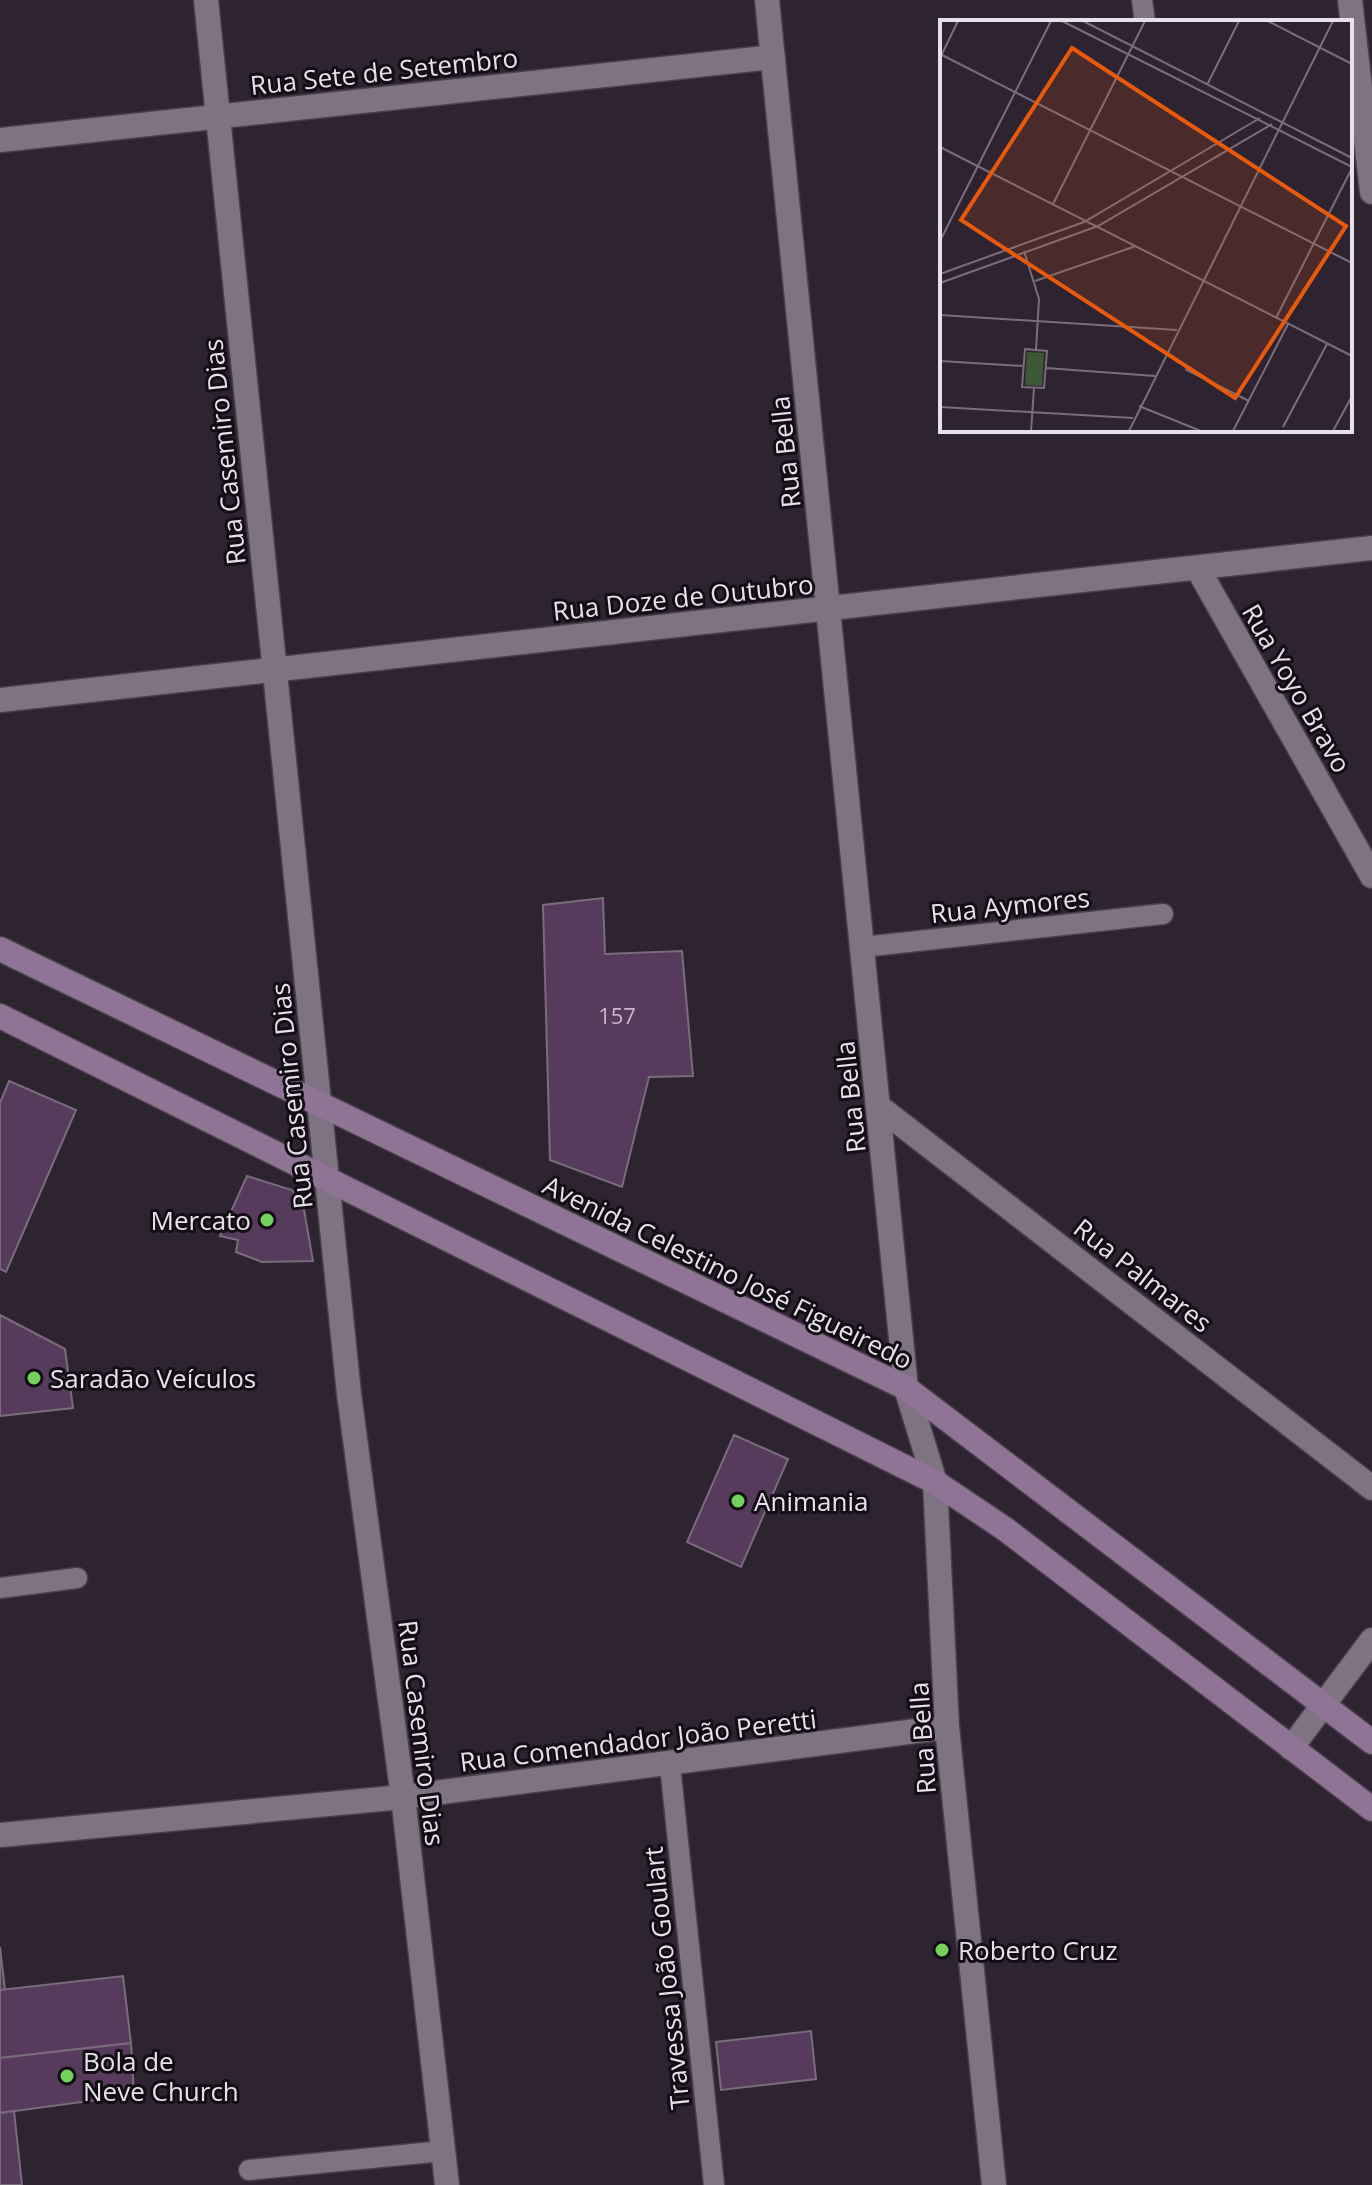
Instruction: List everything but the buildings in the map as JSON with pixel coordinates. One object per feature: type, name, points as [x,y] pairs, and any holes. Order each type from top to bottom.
[{"type":"street","name":"Rua Casemiro Dias","points":[[206,0],[349,1394],[403,1797],[447,2185]]},
{"type":"street","name":"Rua Bella","points":[[767,0],[906,1388],[935,1482],[947,1727],[994,2185]]},
{"type":"street","points":[[1350,0],[1372,192]]},
{"type":"street","name":"Rua Sete de Setembro","points":[[0,140],[773,57]]},
{"type":"street","name":"Rua Doze de Outubro","points":[[0,700],[1372,548]]},
{"type":"street","name":"Rua Yoyo Bravo","points":[[1198,569],[1372,876]]},
{"type":"street","name":"Avenida Celestino José Figueiredo","points":[[0,949],[906,1388],[1372,1742]]},
{"type":"street","points":[[0,1016],[935,1482],[1005,1529],[1372,1809]]},
{"type":"street","name":"Rua Palmares","points":[[879,1107],[1372,1488]]},
{"type":"street","points":[[1291,1748],[1372,1640]]},
{"type":"street","name":"Rua Comendador João Peretti","points":[[0,1835],[403,1797],[947,1727]]},
{"type":"lane","points":[[1142,0],[1145,20]]},
{"type":"lane","name":"Rua Aymores","points":[[863,947],[1163,914]]},
{"type":"lane","points":[[0,1588],[77,1578]]},
{"type":"lane","name":"Travessa João Goulart","points":[[670,1765],[714,2185]]},
{"type":"lane","points":[[249,2170],[443,2151]]},
{"type":"place","name":"Mercato","points":[[267,1220]]},
{"type":"place","name":"Saradão Veículos","points":[[34,1378]]},
{"type":"place","name":"Animania","points":[[738,1501]]},
{"type":"place","name":"Roberto Cruz","points":[[942,1950]]},
{"type":"place","name":"Bola de Neve Church","points":[[67,2076]]}]
